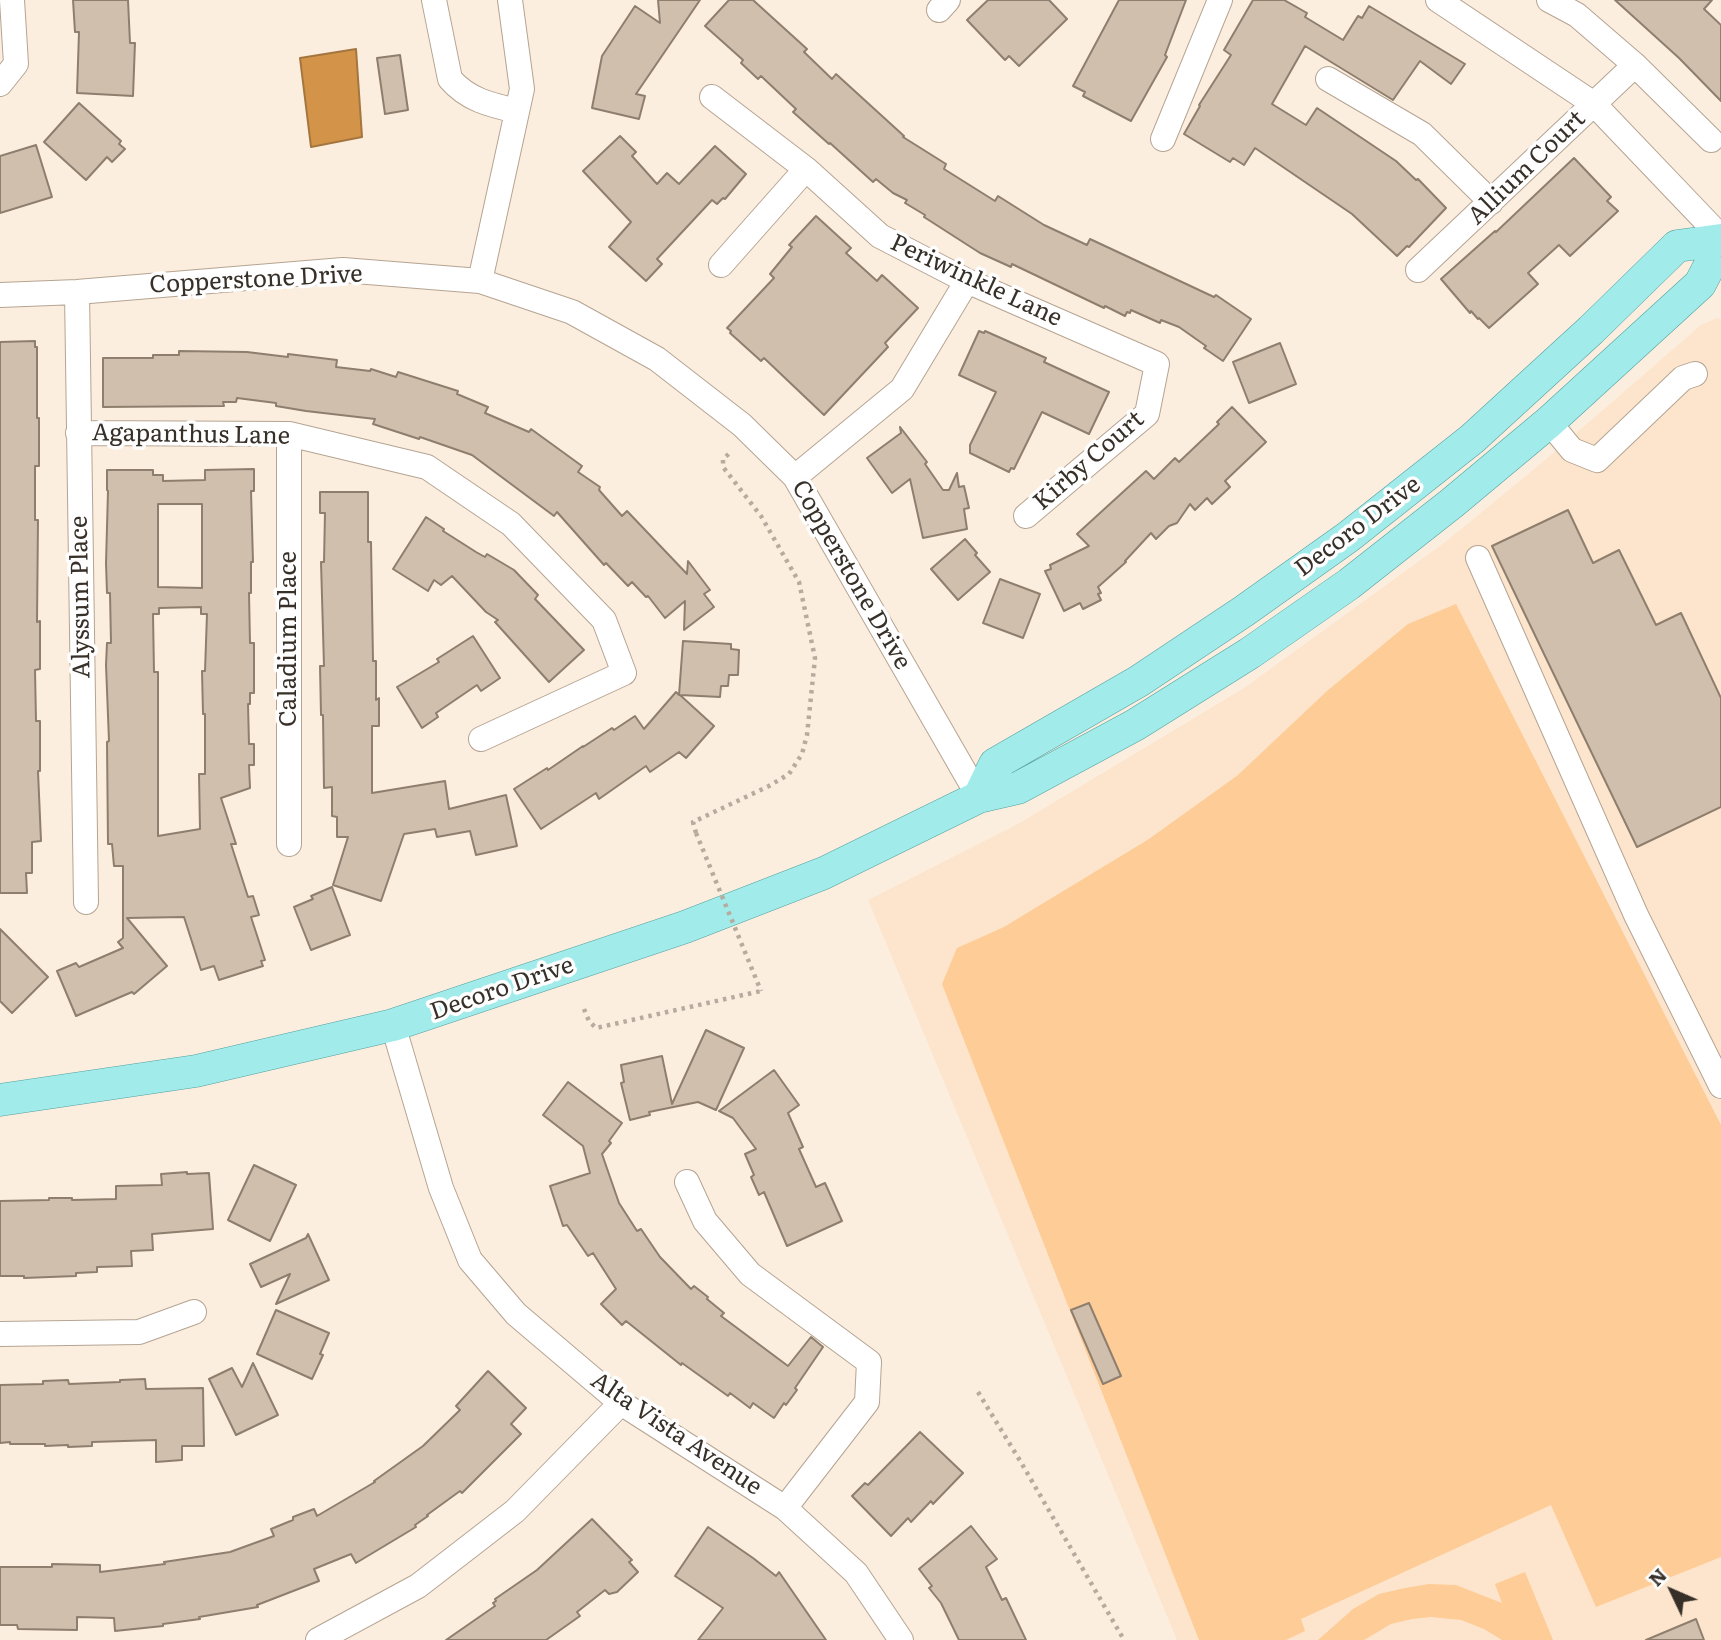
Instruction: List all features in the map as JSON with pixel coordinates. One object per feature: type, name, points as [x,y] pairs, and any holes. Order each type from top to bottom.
[{"type":"main road","name":"Decoro Drive","points":[[0,1100],[196,1071],[393,1025],[685,927],[824,873],[979,797],[1018,788],[1135,725],[1250,653],[1349,584],[1549,422],[1700,284],[1721,240]]},
{"type":"main road","name":"Decoro Drive","points":[[979,797],[995,764],[1171,660],[1327,552],[1410,488],[1472,439],[1591,330],[1677,246],[1721,240]]},
{"type":"street","points":[[0,85],[16,64],[12,0]]},
{"type":"street","points":[[434,0],[450,79],[458,88],[483,103],[517,111]]},
{"type":"street","points":[[480,281],[522,89],[510,0]]},
{"type":"street","points":[[1163,139],[1220,0]]},
{"type":"street","points":[[1438,0],[1594,104],[1721,240]]},
{"type":"street","points":[[1549,0],[1577,15],[1635,65],[1711,140]]},
{"type":"street","name":"Allium Court","points":[[1418,270],[1635,65]]},
{"type":"street","points":[[1328,79],[1422,134],[1491,202]]},
{"type":"street","name":"Periwinkle Lane","points":[[712,97],[806,169],[880,236],[967,281],[1157,364]]},
{"type":"street","points":[[721,265],[806,169]]},
{"type":"street","name":"Copperstone Drive","points":[[0,295],[77,292],[343,270],[480,281],[572,312],[657,359],[742,425],[795,477],[979,797]]},
{"type":"street","points":[[795,477],[902,389],[967,281]]},
{"type":"street","name":"Alyssum Place","points":[[77,292],[86,902]]},
{"type":"street","name":"Kirby Court","points":[[1026,516],[1147,414],[1157,364]]},
{"type":"street","points":[[1549,422],[1572,450],[1597,460],[1683,378],[1695,374]]},
{"type":"street","name":"Agapanthus Lane","points":[[78,433],[289,433],[427,467],[510,524],[604,620],[624,673],[481,739]]},
{"type":"street","name":"Caladium Place","points":[[289,433],[289,844]]},
{"type":"street","points":[[1478,558],[1636,915],[1721,1086]]},
{"type":"street","name":"Alta Vista Avenue","points":[[393,1025],[441,1188],[470,1260],[516,1314],[621,1403],[785,1508],[856,1573],[901,1640]]},
{"type":"street","points":[[687,1182],[705,1221],[750,1274],[869,1363],[867,1402],[785,1508]]},
{"type":"street","points":[[0,1334],[139,1332],[194,1312]]},
{"type":"street","points":[[318,1640],[418,1586],[515,1511],[621,1403]]},
{"type":"path","points":[[584,1009],[589,1021],[596,1028],[761,991],[693,822],[789,774],[803,754],[815,658],[799,582],[761,516],[723,467],[723,459],[731,452]]},
{"type":"path","points":[[978,1392],[1124,1640]]},
{"type":"shaded area","points":[[356,49],[362,137],[311,147],[300,58]]},
{"type":"shaded area","points":[[1717,318],[1721,319],[1721,1640],[1177,1640],[868,900],[1018,824],[1244,688],[1444,543],[1544,461],[1701,325]]},
{"type":"shaded area","points":[[1456,604],[1721,1125],[1721,1557],[1596,1607],[1551,1505],[1301,1619],[1305,1631],[1286,1640],[1199,1640],[942,984],[957,948],[1004,927],[1149,839],[1238,775],[1327,691],[1408,624]]},
{"type":"shaded area","points":[[1525,1572],[1553,1640],[1502,1640],[1461,1620],[1431,1617],[1391,1624],[1364,1640],[1318,1640],[1353,1609],[1379,1594],[1429,1584],[1456,1585],[1502,1603],[1495,1584]]},
{"type":"building","points":[[73,0],[128,0],[130,43],[135,43],[133,96],[77,93],[79,32],[75,32]]},
{"type":"building","points":[[658,0],[700,0],[636,94],[645,96],[639,119],[592,108],[602,56],[635,6],[660,23]]},
{"type":"building","points":[[729,0],[753,0],[807,49],[804,52],[832,79],[836,74],[903,137],[946,164],[944,169],[995,201],[998,196],[1044,225],[1087,245],[1090,239],[1214,297],[1216,295],[1251,319],[1223,361],[1179,327],[1161,320],[1160,323],[1131,310],[1125,316],[1012,264],[1011,267],[980,253],[924,217],[925,215],[905,203],[907,200],[876,179],[873,182],[793,112],[796,109],[761,76],[758,79],[741,63],[743,60],[705,26]]},
{"type":"building","points":[[988,0],[1049,0],[1067,19],[1019,66],[1009,56],[1005,60],[967,20]]},
{"type":"building","points":[[1119,0],[1186,0],[1165,55],[1167,57],[1131,121],[1083,96],[1085,92],[1073,86]]},
{"type":"building","points":[[1253,0],[1284,0],[1307,13],[1305,17],[1343,40],[1358,16],[1362,18],[1369,6],[1465,64],[1451,84],[1420,61],[1393,100],[1305,46],[1272,104],[1306,125],[1317,108],[1396,161],[1446,208],[1397,256],[1352,214],[1255,148],[1244,165],[1233,158],[1230,162],[1184,134],[1231,55],[1224,50]]},
{"type":"building","points":[[1615,0],[1712,0],[1704,9],[1721,25],[1721,101],[1679,58]]},
{"type":"building","points":[[400,55],[408,110],[385,114],[377,58]]},
{"type":"building","points":[[79,103],[121,141],[119,144],[125,149],[112,162],[107,157],[86,180],[44,142]]},
{"type":"building","points":[[620,136],[636,152],[632,156],[657,184],[667,173],[679,184],[715,146],[746,174],[725,199],[717,204],[712,200],[657,259],[662,264],[646,281],[609,247],[631,222],[583,171]]},
{"type":"building","points":[[36,145],[52,197],[0,213],[0,156]]},
{"type":"building","points":[[1574,158],[1611,197],[1607,201],[1618,211],[1570,256],[1559,245],[1528,273],[1538,284],[1489,328],[1471,311],[1470,313],[1441,279],[1496,232]]},
{"type":"building","points":[[816,216],[851,248],[846,253],[877,281],[882,275],[918,308],[885,343],[888,347],[824,415],[764,358],[761,361],[727,328],[774,278],[770,274],[792,247],[789,245]]},
{"type":"building","points":[[979,331],[985,331],[1046,358],[1044,362],[1109,392],[1089,434],[1042,412],[1014,469],[1011,468],[1009,472],[970,453],[970,445],[996,392],[959,375]]},
{"type":"building","points":[[35,341],[39,418],[39,466],[35,466],[35,520],[38,520],[37,622],[40,621],[40,669],[35,670],[36,721],[40,721],[38,771],[41,841],[32,842],[32,873],[26,873],[27,893],[0,893],[0,342]]},
{"type":"building","points":[[1280,343],[1296,384],[1249,403],[1233,362]]},
{"type":"building","points":[[179,351],[247,352],[288,357],[288,354],[337,360],[336,367],[371,369],[396,377],[398,372],[458,391],[457,394],[488,407],[485,413],[529,432],[531,429],[582,466],[578,472],[600,487],[599,490],[622,516],[627,511],[687,574],[688,561],[710,590],[704,594],[714,607],[684,630],[685,601],[665,618],[648,596],[632,582],[628,586],[606,563],[604,565],[557,512],[554,516],[472,455],[373,424],[375,419],[306,411],[276,406],[276,403],[237,398],[236,402],[223,402],[224,406],[103,407],[103,358],[153,358],[153,355],[179,355]]},
{"type":"building","points":[[1232,407],[1266,442],[1225,481],[1230,487],[1212,504],[1207,498],[1195,510],[1190,504],[1177,523],[1169,526],[1156,539],[1151,533],[1126,562],[1098,587],[1101,600],[1083,609],[1080,603],[1064,611],[1045,571],[1051,569],[1050,565],[1089,546],[1077,534],[1146,471],[1154,479],[1175,458],[1179,462],[1219,424],[1217,422]]},
{"type":"building","points":[[900,427],[927,462],[925,464],[943,490],[949,490],[957,473],[959,487],[964,486],[969,508],[964,509],[967,529],[923,538],[910,479],[892,493],[867,458],[901,433]]},
{"type":"building","points":[[254,469],[254,491],[251,491],[253,562],[249,593],[250,643],[254,643],[254,693],[250,693],[248,704],[249,744],[254,744],[254,765],[249,765],[250,788],[221,798],[236,844],[231,844],[248,897],[253,896],[259,915],[251,917],[265,960],[261,961],[263,966],[219,980],[214,966],[201,970],[184,917],[127,918],[167,966],[134,994],[132,992],[76,1016],[57,971],[76,963],[79,967],[123,948],[118,942],[123,938],[123,866],[114,866],[112,844],[108,844],[109,741],[106,665],[107,643],[111,643],[110,593],[107,593],[106,563],[107,470],[153,470],[153,475],[163,475],[163,481],[205,480],[205,470]],"holes":[[[158,504],[202,504],[202,588],[158,587]],[[201,607],[201,614],[207,614],[205,671],[202,671],[205,774],[199,774],[200,829],[158,836],[158,672],[154,672],[153,614],[159,614],[159,608]]]},
{"type":"building","points":[[320,492],[368,492],[373,661],[376,661],[376,700],[379,698],[379,726],[372,726],[372,793],[445,781],[449,809],[506,795],[517,846],[476,855],[470,831],[437,837],[435,829],[404,834],[381,901],[333,885],[348,837],[337,837],[337,817],[332,816],[332,787],[324,788],[320,666],[324,666],[321,562],[324,562],[325,513],[320,513]]},
{"type":"building","points":[[1568,510],[1593,563],[1619,550],[1656,625],[1681,613],[1721,698],[1721,807],[1637,847],[1492,546]]},
{"type":"building","points":[[426,517],[476,552],[485,557],[487,554],[514,570],[538,595],[535,599],[584,650],[549,682],[495,622],[498,620],[486,612],[452,576],[441,585],[434,580],[428,591],[393,569]]},
{"type":"building","points":[[965,539],[990,572],[958,600],[931,569]]},
{"type":"building","points":[[1000,579],[1040,594],[1023,638],[983,623]]},
{"type":"building","points":[[473,636],[500,678],[481,691],[477,685],[436,713],[438,717],[422,728],[397,687],[439,662],[437,659]]},
{"type":"building","points":[[683,641],[731,644],[731,649],[739,650],[738,675],[729,675],[728,686],[721,686],[720,697],[680,695],[714,726],[686,758],[679,752],[650,772],[646,766],[599,799],[596,793],[541,829],[514,789],[635,716],[644,729],[676,692],[679,695]]},
{"type":"building","points":[[332,887],[350,935],[311,950],[294,907]]},
{"type":"building","points":[[0,929],[48,977],[12,1013],[0,1001]]},
{"type":"building","points":[[706,1030],[744,1048],[716,1110],[698,1102],[649,1112],[650,1115],[630,1120],[621,1083],[624,1082],[621,1065],[662,1056],[672,1104]]},
{"type":"building","points":[[774,1070],[799,1105],[788,1113],[803,1147],[799,1149],[816,1187],[825,1183],[842,1221],[787,1246],[764,1192],[759,1195],[751,1177],[754,1175],[745,1154],[756,1149],[733,1118],[719,1111]]},
{"type":"building","points":[[568,1082],[622,1123],[602,1154],[619,1203],[637,1231],[641,1229],[660,1257],[691,1289],[694,1286],[708,1297],[707,1299],[724,1313],[721,1316],[788,1366],[811,1337],[823,1347],[795,1388],[797,1390],[774,1418],[753,1403],[750,1408],[730,1393],[728,1396],[682,1363],[681,1365],[626,1321],[622,1325],[601,1304],[616,1289],[593,1253],[588,1256],[567,1225],[563,1226],[550,1186],[590,1173],[583,1146],[543,1115]]},
{"type":"building","points":[[254,1165],[296,1185],[270,1241],[228,1220]]},
{"type":"building","points":[[209,1173],[213,1229],[152,1234],[153,1250],[131,1251],[132,1266],[97,1267],[97,1272],[76,1273],[76,1276],[0,1276],[0,1201],[49,1198],[116,1199],[116,1186],[162,1185],[161,1174]]},
{"type":"building","points":[[308,1234],[329,1280],[276,1304],[290,1274],[261,1287],[250,1264],[306,1238]]},
{"type":"building","points":[[1089,1303],[1121,1376],[1103,1384],[1071,1310]]},
{"type":"building","points":[[276,1310],[329,1333],[312,1379],[257,1354]]},
{"type":"building","points":[[253,1363],[278,1415],[236,1435],[209,1379],[232,1368],[242,1387]]},
{"type":"building","points":[[488,1371],[526,1408],[511,1424],[521,1434],[462,1493],[460,1491],[427,1515],[416,1527],[356,1563],[351,1554],[314,1569],[319,1581],[257,1605],[258,1607],[163,1626],[115,1631],[114,1618],[77,1617],[77,1630],[18,1629],[17,1625],[0,1625],[0,1567],[100,1565],[100,1572],[230,1552],[274,1536],[271,1529],[314,1509],[317,1516],[375,1482],[423,1446],[460,1410],[456,1406]]},
{"type":"building","points":[[145,1379],[146,1389],[203,1388],[204,1446],[182,1446],[182,1460],[156,1462],[156,1440],[92,1442],[92,1446],[68,1447],[0,1443],[0,1385],[43,1384],[43,1381],[68,1380],[69,1384]]},
{"type":"building","points":[[920,1432],[963,1473],[933,1504],[931,1501],[911,1522],[908,1518],[891,1536],[852,1496],[865,1483],[868,1485]]},
{"type":"building","points":[[592,1519],[632,1560],[629,1562],[638,1572],[617,1592],[609,1594],[605,1590],[577,1612],[580,1616],[546,1640],[446,1640],[495,1606],[495,1599],[537,1570]]},
{"type":"building","points":[[971,1526],[997,1559],[986,1567],[1002,1600],[1006,1598],[1026,1640],[959,1640],[941,1603],[929,1588],[932,1586],[919,1569]]},
{"type":"building","points":[[708,1527],[776,1576],[779,1572],[826,1640],[698,1640],[723,1608],[675,1576]]},
{"type":"building","points":[[1696,1619],[1704,1640],[1646,1640]]}]
